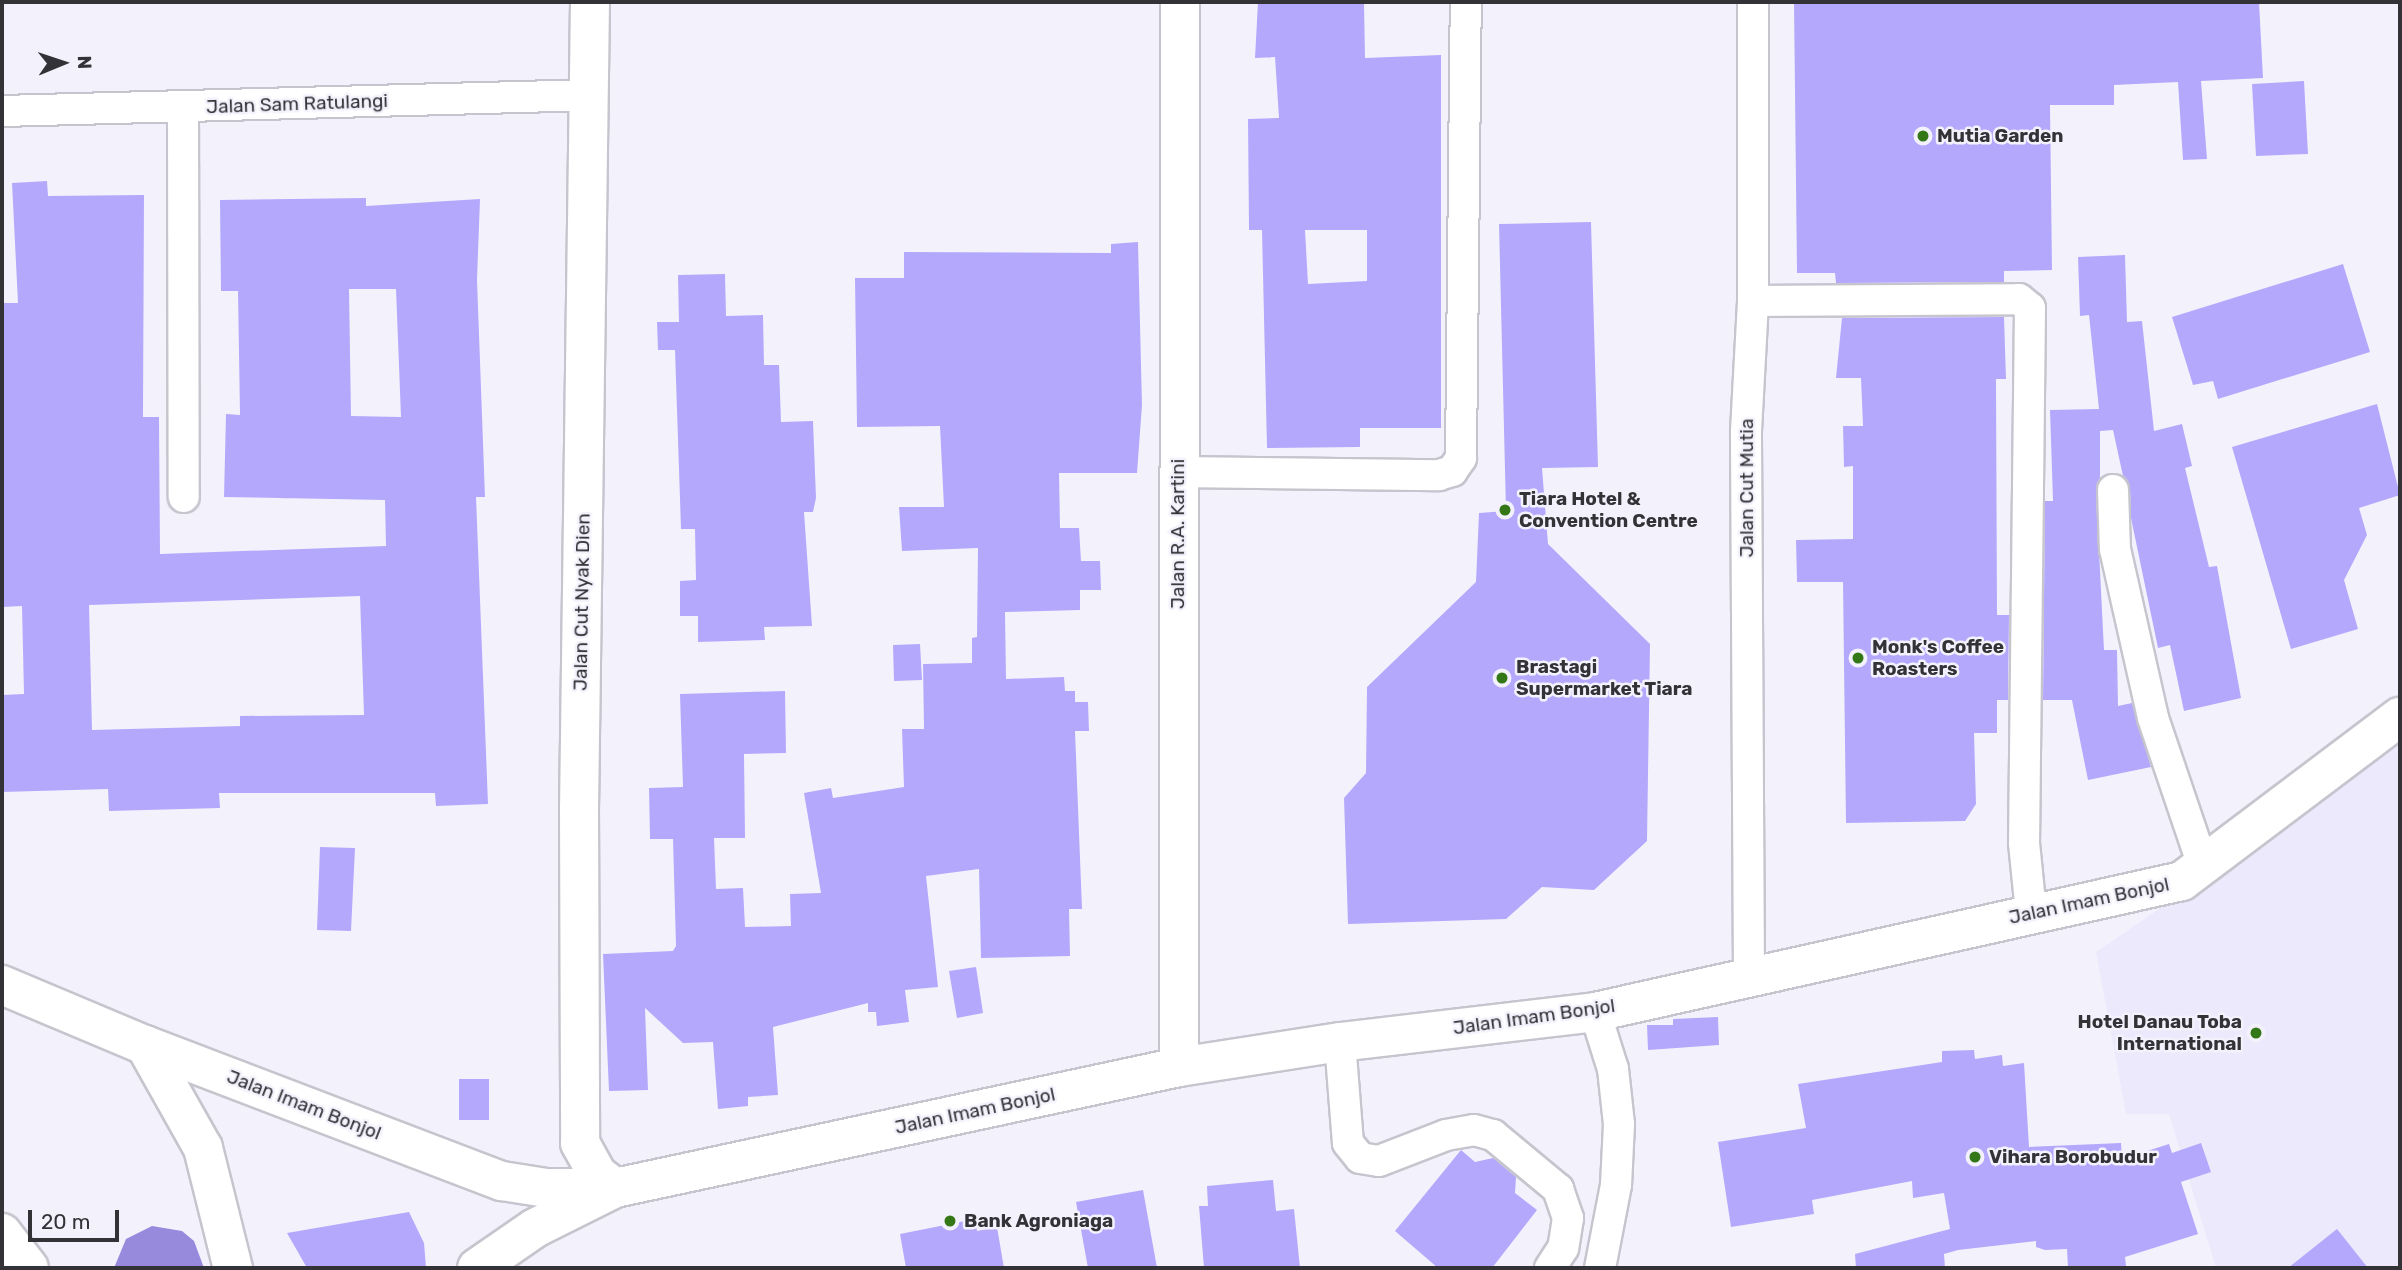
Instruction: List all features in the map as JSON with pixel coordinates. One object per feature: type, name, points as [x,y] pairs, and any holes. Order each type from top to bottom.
[{"type":"main road","name":"Jalan Cut Nyak Dien","points":[[590,2],[592,95],[579,808],[580,1143],[598,1175],[615,1188]]},
{"type":"main road","name":"Jalan R.A. Kartini","points":[[1179,1067],[1180,2]]},
{"type":"main road","name":"Jalan Imam Bonjol","points":[[3,985],[145,1045],[502,1181],[547,1188],[615,1188],[1179,1067],[1340,1042],[1595,1012],[2031,912],[2182,881],[2202,863],[2400,717]]},
{"type":"main road","points":[[145,1045],[203,1148],[233,1268]]},
{"type":"main road","name":"Jalan Imam Bonjol","points":[[477,1268],[535,1228],[615,1188]]},
{"type":"main road","points":[[2,1233],[29,1268]]},
{"type":"street","points":[[1178,472],[1439,475],[1452,471],[1461,458],[1466,2]]},
{"type":"street","name":"Jalan Cut Mutia","points":[[1749,975],[1746,432],[1753,301],[1753,2]]},
{"type":"street","name":"Jalan Sam Ratulangi","points":[[2,111],[592,95]]},
{"type":"street","points":[[183,107],[184,497]]},
{"type":"street","points":[[1753,301],[2020,299],[2030,308],[2024,843],[2031,912]]},
{"type":"street","points":[[2113,491],[2115,549],[2153,718],[2202,863]]},
{"type":"street","points":[[1595,1012],[1613,1069],[1619,1124],[1616,1185],[1600,1268]]},
{"type":"street","points":[[1340,1042],[1341,1092],[1349,1143],[1360,1158],[1379,1161],[1446,1135],[1474,1130],[1493,1136],[1558,1189],[1569,1218],[1563,1248],[1550,1268]]},
{"type":"shaded area","name":"Hotel Danau Toba International","points":[[2400,745],[2400,1268],[2216,1268],[2169,1114],[2126,1114],[2096,952]]},
{"type":"shaded area","points":[[152,1226],[182,1231],[194,1241],[204,1268],[114,1268],[126,1239]]},
{"type":"building","points":[[1258,2],[1364,2],[1365,58],[1441,55],[1441,428],[1360,428],[1360,447],[1267,448],[1262,230],[1249,230],[1248,119],[1279,118],[1275,57],[1255,58]],"holes":[[[1305,230],[1367,230],[1367,281],[1308,284]]]},
{"type":"building","name":"Mutia Garden","points":[[1794,2],[2259,2],[2263,78],[2201,81],[2207,159],[2183,160],[2178,82],[2114,85],[2114,105],[2050,105],[2052,270],[2004,271],[2004,282],[1836,283],[1835,273],[1797,273]]},
{"type":"building","points":[[2304,81],[2308,154],[2256,156],[2252,84]]},
{"type":"building","points":[[47,181],[48,196],[144,195],[143,417],[159,417],[160,554],[386,546],[385,500],[224,497],[226,414],[240,415],[238,291],[221,291],[220,200],[366,198],[366,206],[480,199],[477,280],[485,497],[476,497],[488,804],[436,806],[435,793],[219,793],[220,808],[109,811],[108,789],[2,792],[2,695],[24,694],[22,606],[2,607],[2,303],[18,303],[12,183]],"holes":[[[349,289],[396,289],[401,417],[351,416]],[[360,596],[364,715],[240,716],[240,726],[92,730],[89,605]]]},
{"type":"building","points":[[1591,222],[1598,467],[1542,468],[1548,544],[1650,644],[1647,841],[1594,890],[1542,887],[1506,919],[1348,924],[1344,798],[1366,773],[1367,687],[1476,582],[1479,513],[1506,511],[1499,224]]},
{"type":"building","points":[[1138,242],[1142,405],[1137,473],[1059,473],[1060,528],[1079,528],[1081,561],[1100,561],[1101,590],[1080,590],[1080,610],[1005,612],[1006,679],[1064,677],[1065,691],[1075,691],[1075,702],[1088,702],[1089,731],[1075,731],[1082,909],[1069,909],[1070,956],[981,958],[979,869],[926,876],[938,987],[905,990],[909,1022],[877,1026],[876,1012],[868,1012],[868,1003],[773,1027],[778,1095],[748,1097],[748,1106],[718,1109],[713,1042],[683,1043],[645,1008],[648,1090],[609,1091],[603,954],[673,951],[676,946],[673,839],[650,839],[649,788],[683,787],[680,694],[785,691],[786,753],[744,754],[745,838],[714,838],[716,889],[743,888],[745,927],[791,926],[790,894],[821,893],[804,793],[831,788],[833,798],[904,787],[902,729],[924,729],[923,664],[972,663],[972,638],[977,637],[978,548],[902,551],[899,507],[944,507],[940,426],[857,427],[855,278],[904,278],[904,252],[1111,253],[1111,244]]},
{"type":"building","points":[[2125,255],[2127,322],[2142,321],[2154,431],[2182,424],[2192,466],[2185,468],[2209,567],[2217,566],[2241,698],[2184,711],[2170,645],[2158,648],[2131,518],[2130,489],[2123,476],[2113,430],[2100,431],[2100,479],[2096,491],[2104,650],[2117,650],[2118,706],[2132,703],[2151,767],[2088,780],[2072,700],[2043,700],[2045,501],[2053,501],[2050,410],[2099,409],[2089,315],[2080,316],[2078,257]]},
{"type":"building","points":[[2343,264],[2370,352],[2218,399],[2213,381],[2193,385],[2172,317]]},
{"type":"building","points":[[725,274],[726,316],[763,315],[764,365],[779,365],[781,422],[813,421],[816,498],[813,512],[804,512],[812,626],[764,627],[765,640],[698,642],[698,616],[680,616],[680,581],[696,580],[695,529],[681,529],[675,350],[658,350],[657,322],[679,322],[678,275]]},
{"type":"building","points":[[2004,317],[2006,379],[1996,379],[1997,615],[2009,615],[2008,700],[1997,700],[1997,733],[1974,733],[1976,804],[1965,821],[1846,823],[1843,582],[1797,582],[1796,540],[1853,539],[1853,466],[1844,467],[1843,426],[1863,426],[1861,378],[1836,378],[1842,318]]},
{"type":"building","points":[[2377,404],[2400,495],[2359,508],[2367,535],[2344,580],[2358,629],[2291,649],[2232,447]]},
{"type":"building","points":[[920,644],[922,680],[894,681],[893,645]]},
{"type":"building","points":[[320,847],[355,848],[351,931],[317,930]]},
{"type":"building","points":[[976,967],[983,1013],[957,1018],[949,971]]},
{"type":"building","points":[[1718,1017],[1719,1045],[1648,1050],[1647,1025],[1673,1025],[1673,1019]]},
{"type":"building","points":[[1974,1050],[1975,1059],[2002,1055],[2003,1066],[2024,1063],[2029,1147],[2121,1143],[2122,1159],[2169,1144],[2172,1153],[2201,1143],[2211,1172],[2181,1182],[2198,1234],[2125,1257],[2126,1266],[2068,1268],[2067,1249],[2045,1250],[2036,1247],[2036,1241],[1944,1254],[1945,1268],[1856,1268],[1855,1254],[1950,1229],[1944,1193],[1913,1198],[1912,1181],[1812,1200],[1814,1214],[1731,1227],[1718,1142],[1806,1128],[1798,1084],[1942,1062],[1942,1051]]},
{"type":"building","points":[[459,1079],[489,1079],[489,1120],[459,1120]]},
{"type":"building","points":[[1461,1150],[1475,1162],[1493,1158],[1516,1177],[1515,1193],[1537,1210],[1492,1268],[1438,1268],[1395,1231]]},
{"type":"building","points":[[1273,1180],[1276,1211],[1294,1209],[1300,1268],[1204,1268],[1199,1206],[1208,1206],[1207,1186]]},
{"type":"building","points":[[1143,1190],[1157,1268],[1088,1268],[1076,1202]]},
{"type":"building","points":[[409,1212],[424,1243],[426,1268],[307,1268],[287,1233]]},
{"type":"building","points":[[975,1219],[977,1231],[997,1227],[1004,1268],[906,1268],[900,1234]]},
{"type":"building","points":[[2337,1229],[2368,1268],[2288,1268]]},
{"type":"place","name":"Mutia Garden","points":[[1923,136]]},
{"type":"place","name":"Tiara Hotel & Convention Centre","points":[[1505,510]]},
{"type":"place","name":"Monk's Coffee Roasters","points":[[1858,658]]},
{"type":"place","name":"Brastagi Supermarket Tiara","points":[[1502,678]]},
{"type":"place","name":"Hotel Danau Toba International","points":[[2256,1033]]},
{"type":"place","name":"Vihara Borobudur","points":[[1975,1157]]},
{"type":"place","name":"Bank Agroniaga","points":[[950,1221]]}]
